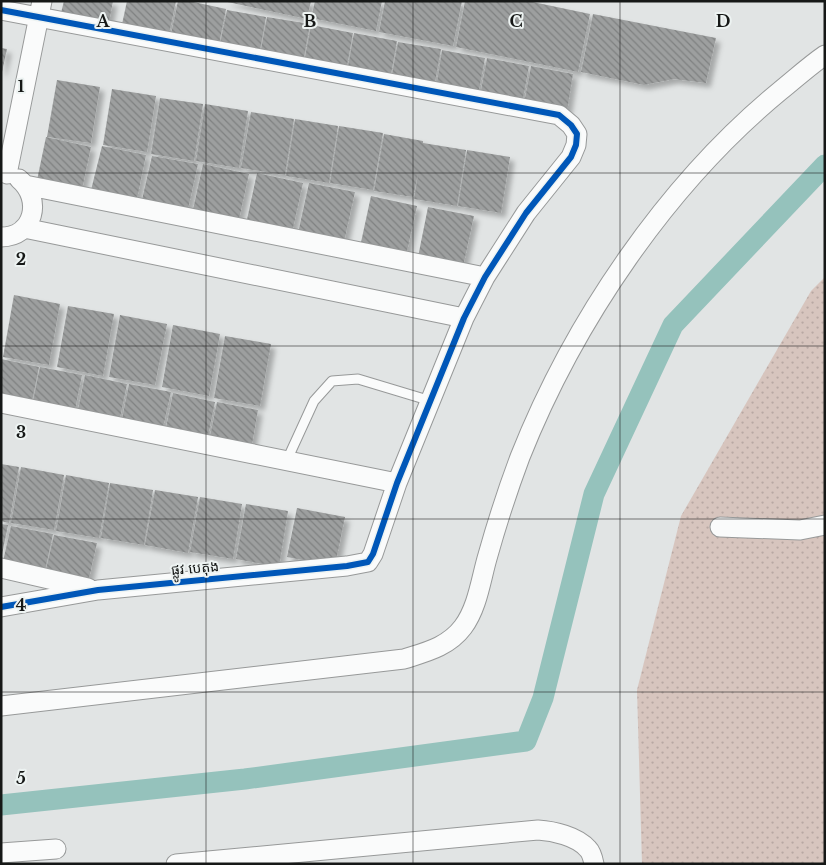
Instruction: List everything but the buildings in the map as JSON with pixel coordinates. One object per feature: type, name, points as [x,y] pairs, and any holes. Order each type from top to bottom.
[{"type":"street","points":[[1,237],[12,235],[24,228],[30,220],[33,211],[30,192],[25,185],[17,178],[4,175],[40,9]]},
{"type":"street","points":[[1,10],[40,9],[559,115],[571,125],[577,134],[576,145],[571,157],[526,213],[485,277],[464,318],[398,483],[1,403]]},
{"type":"street","points":[[1,706],[404,659],[436,649],[452,640],[464,626],[473,608],[488,552],[519,460],[537,415],[561,367],[618,272],[653,224],[714,152],[754,112],[825,55]]},
{"type":"street","points":[[25,185],[485,277]]},
{"type":"street","points":[[24,228],[464,318]]},
{"type":"street","name":"ផ្លូវ បេតុង","points":[[1,607],[98,590],[347,566],[368,562],[373,554],[398,483]]},
{"type":"street","points":[[720,528],[800,530],[825,525]]},
{"type":"street","points":[[1,568],[98,590]]},
{"type":"street","points":[[176,864],[234,861],[538,830],[552,831],[576,840],[588,848],[594,864]]},
{"type":"street","points":[[1,853],[56,848]]},
{"type":"lane","points":[[287,460],[314,401],[332,381],[358,379],[431,401]]},
{"type":"shaded area","points":[[825,277],[825,864],[642,864],[637,690],[681,516],[811,291]]},
{"type":"waterway","points":[[1,805],[245,779],[526,741],[543,698],[594,494],[673,325],[825,165]]},
{"type":"cycle path","points":[[1,10],[559,115],[571,125],[577,134],[576,145],[571,157],[526,213],[485,277],[464,318],[397,483],[373,554],[368,562],[347,566],[98,590],[1,607]]}]
